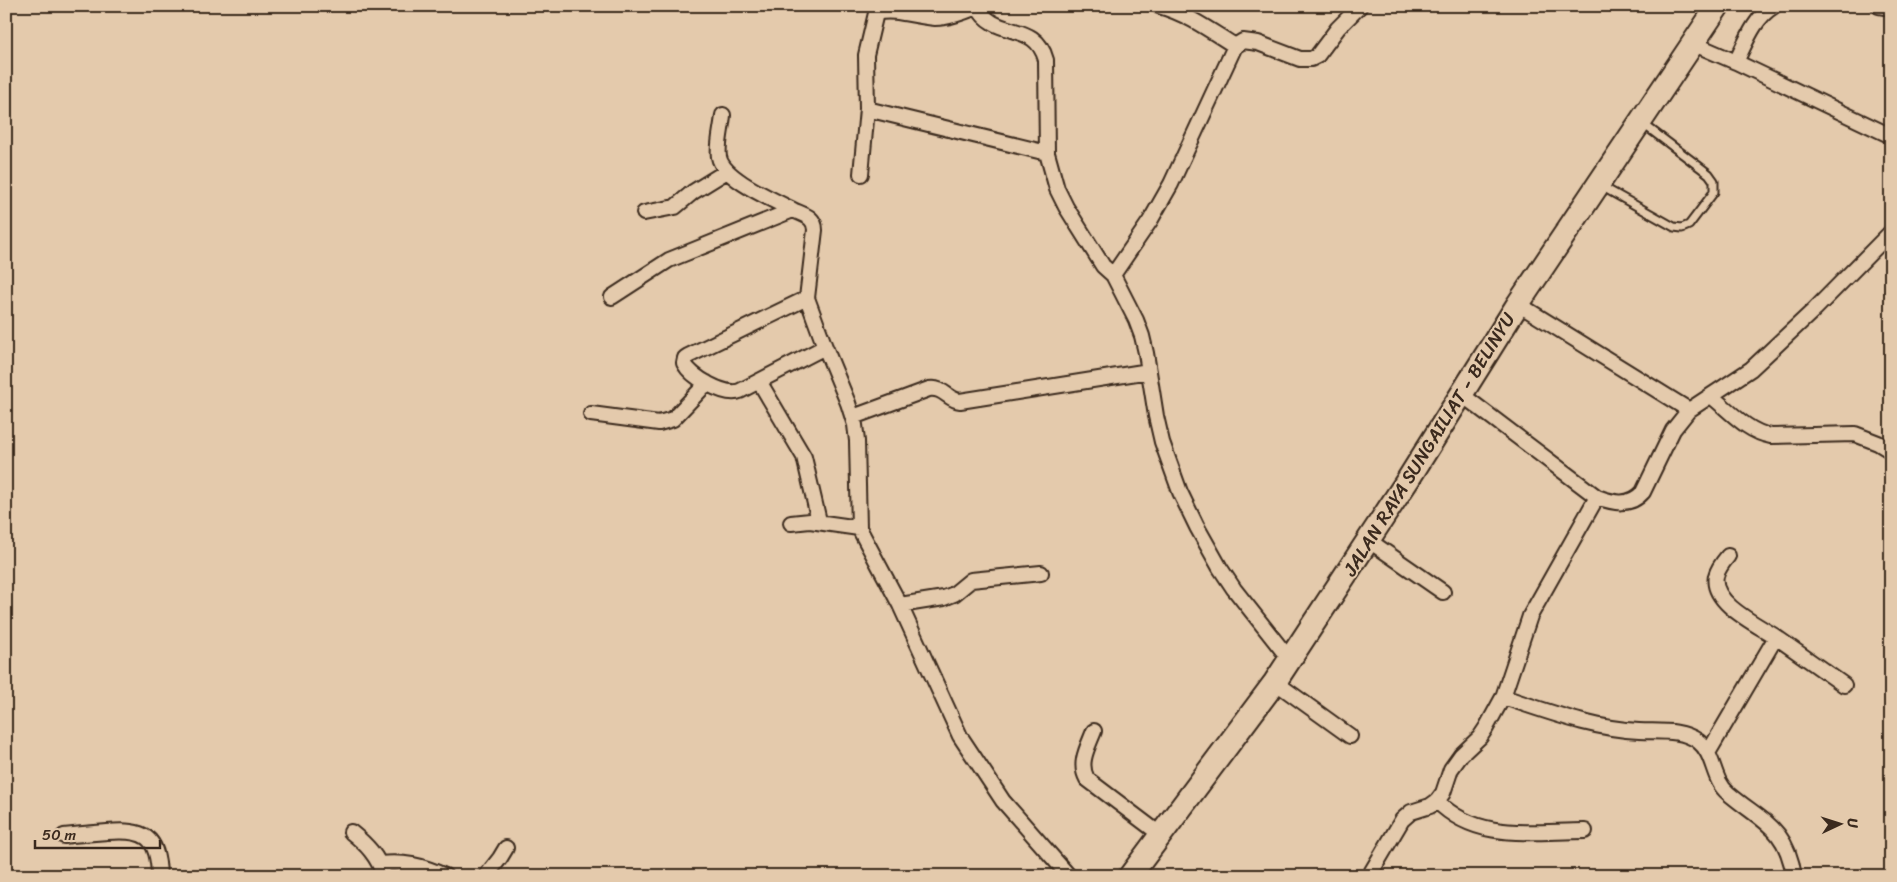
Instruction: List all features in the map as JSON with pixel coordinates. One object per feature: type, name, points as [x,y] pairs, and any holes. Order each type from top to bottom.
[{"type":"highway","name":"JALAN RAYA SUNGAILIAT - BELINYU","points":[[1130,876],[1290,660],[1409,478],[1518,304],[1718,6]]},
{"type":"street","points":[[861,174],[867,109],[866,56],[876,12],[887,10],[936,18],[958,14],[977,6],[981,15],[990,23],[1027,35],[1038,43],[1043,49],[1046,60],[1047,153],[1057,189],[1066,207],[1103,266],[1113,275],[1142,336],[1162,442],[1180,492],[1220,568],[1234,589],[1290,660]]},
{"type":"street","points":[[1159,6],[1184,14],[1236,46]]},
{"type":"street","points":[[1113,275],[1150,221],[1171,184],[1236,46],[1243,41],[1258,44],[1300,59],[1311,59],[1317,56],[1338,28],[1360,6]]},
{"type":"street","points":[[1736,62],[1754,26],[1774,6]]},
{"type":"street","points":[[1880,6],[1891,8]]},
{"type":"street","points":[[1692,43],[1891,136]]},
{"type":"street","points":[[867,109],[1047,153]]},
{"type":"street","points":[[724,115],[719,156],[722,166],[726,171],[744,183],[812,219],[815,224],[807,298],[824,347],[853,417],[857,441],[859,528],[900,605],[960,736],[1003,801],[1069,876]]},
{"type":"street","points":[[644,214],[675,207],[693,192],[726,171]]},
{"type":"street","points":[[612,297],[669,260],[793,210]]},
{"type":"street","points":[[1461,394],[1597,497],[1617,502],[1630,501],[1638,497],[1648,484],[1661,452],[1673,430],[1689,410],[1751,369],[1815,309],[1891,232]]},
{"type":"street","points":[[807,298],[685,358],[684,363],[687,368],[707,383],[732,393],[758,382],[824,347]]},
{"type":"street","points":[[1518,304],[1689,410]]},
{"type":"street","points":[[853,417],[929,389],[938,389],[955,400],[960,401],[1149,371]]},
{"type":"street","points":[[758,382],[804,457],[819,521]]},
{"type":"street","points":[[591,414],[659,423],[666,422],[673,418],[707,383]]},
{"type":"street","points":[[1711,396],[1758,433],[1771,436],[1854,434],[1891,450]]},
{"type":"street","points":[[1369,876],[1402,820],[1411,812],[1430,806],[1437,801],[1443,794],[1451,769],[1486,728],[1503,698],[1530,616],[1597,497]]},
{"type":"street","points":[[791,522],[819,521],[859,528]]},
{"type":"street","points":[[1368,540],[1443,592]]},
{"type":"street","points":[[1728,556],[1718,570],[1716,577],[1718,593],[1728,605],[1844,685]]},
{"type":"street","points":[[900,605],[944,598],[954,594],[971,580],[1041,573]]},
{"type":"street","points":[[1708,752],[1776,637]]},
{"type":"street","points":[[1275,682],[1350,736]]},
{"type":"street","points":[[1503,698],[1599,726],[1620,730],[1658,730],[1682,734],[1697,740],[1708,752],[1718,780],[1726,792],[1768,823],[1777,832],[1791,857],[1794,876]]},
{"type":"street","points":[[1094,731],[1083,761],[1082,771],[1087,779],[1161,835]]},
{"type":"street","points":[[1437,801],[1460,820],[1488,830],[1503,832],[1585,831]]},
{"type":"street","points":[[64,836],[136,831],[149,840],[154,848],[159,876]]},
{"type":"street","points":[[350,832],[371,850],[382,870],[402,862],[445,876]]},
{"type":"street","points":[[486,876],[498,862],[506,848]]},
{"type":"lane","points":[[1599,184],[1674,227],[1679,228],[1689,225],[1714,192],[1714,181],[1710,174],[1640,122]]}]
